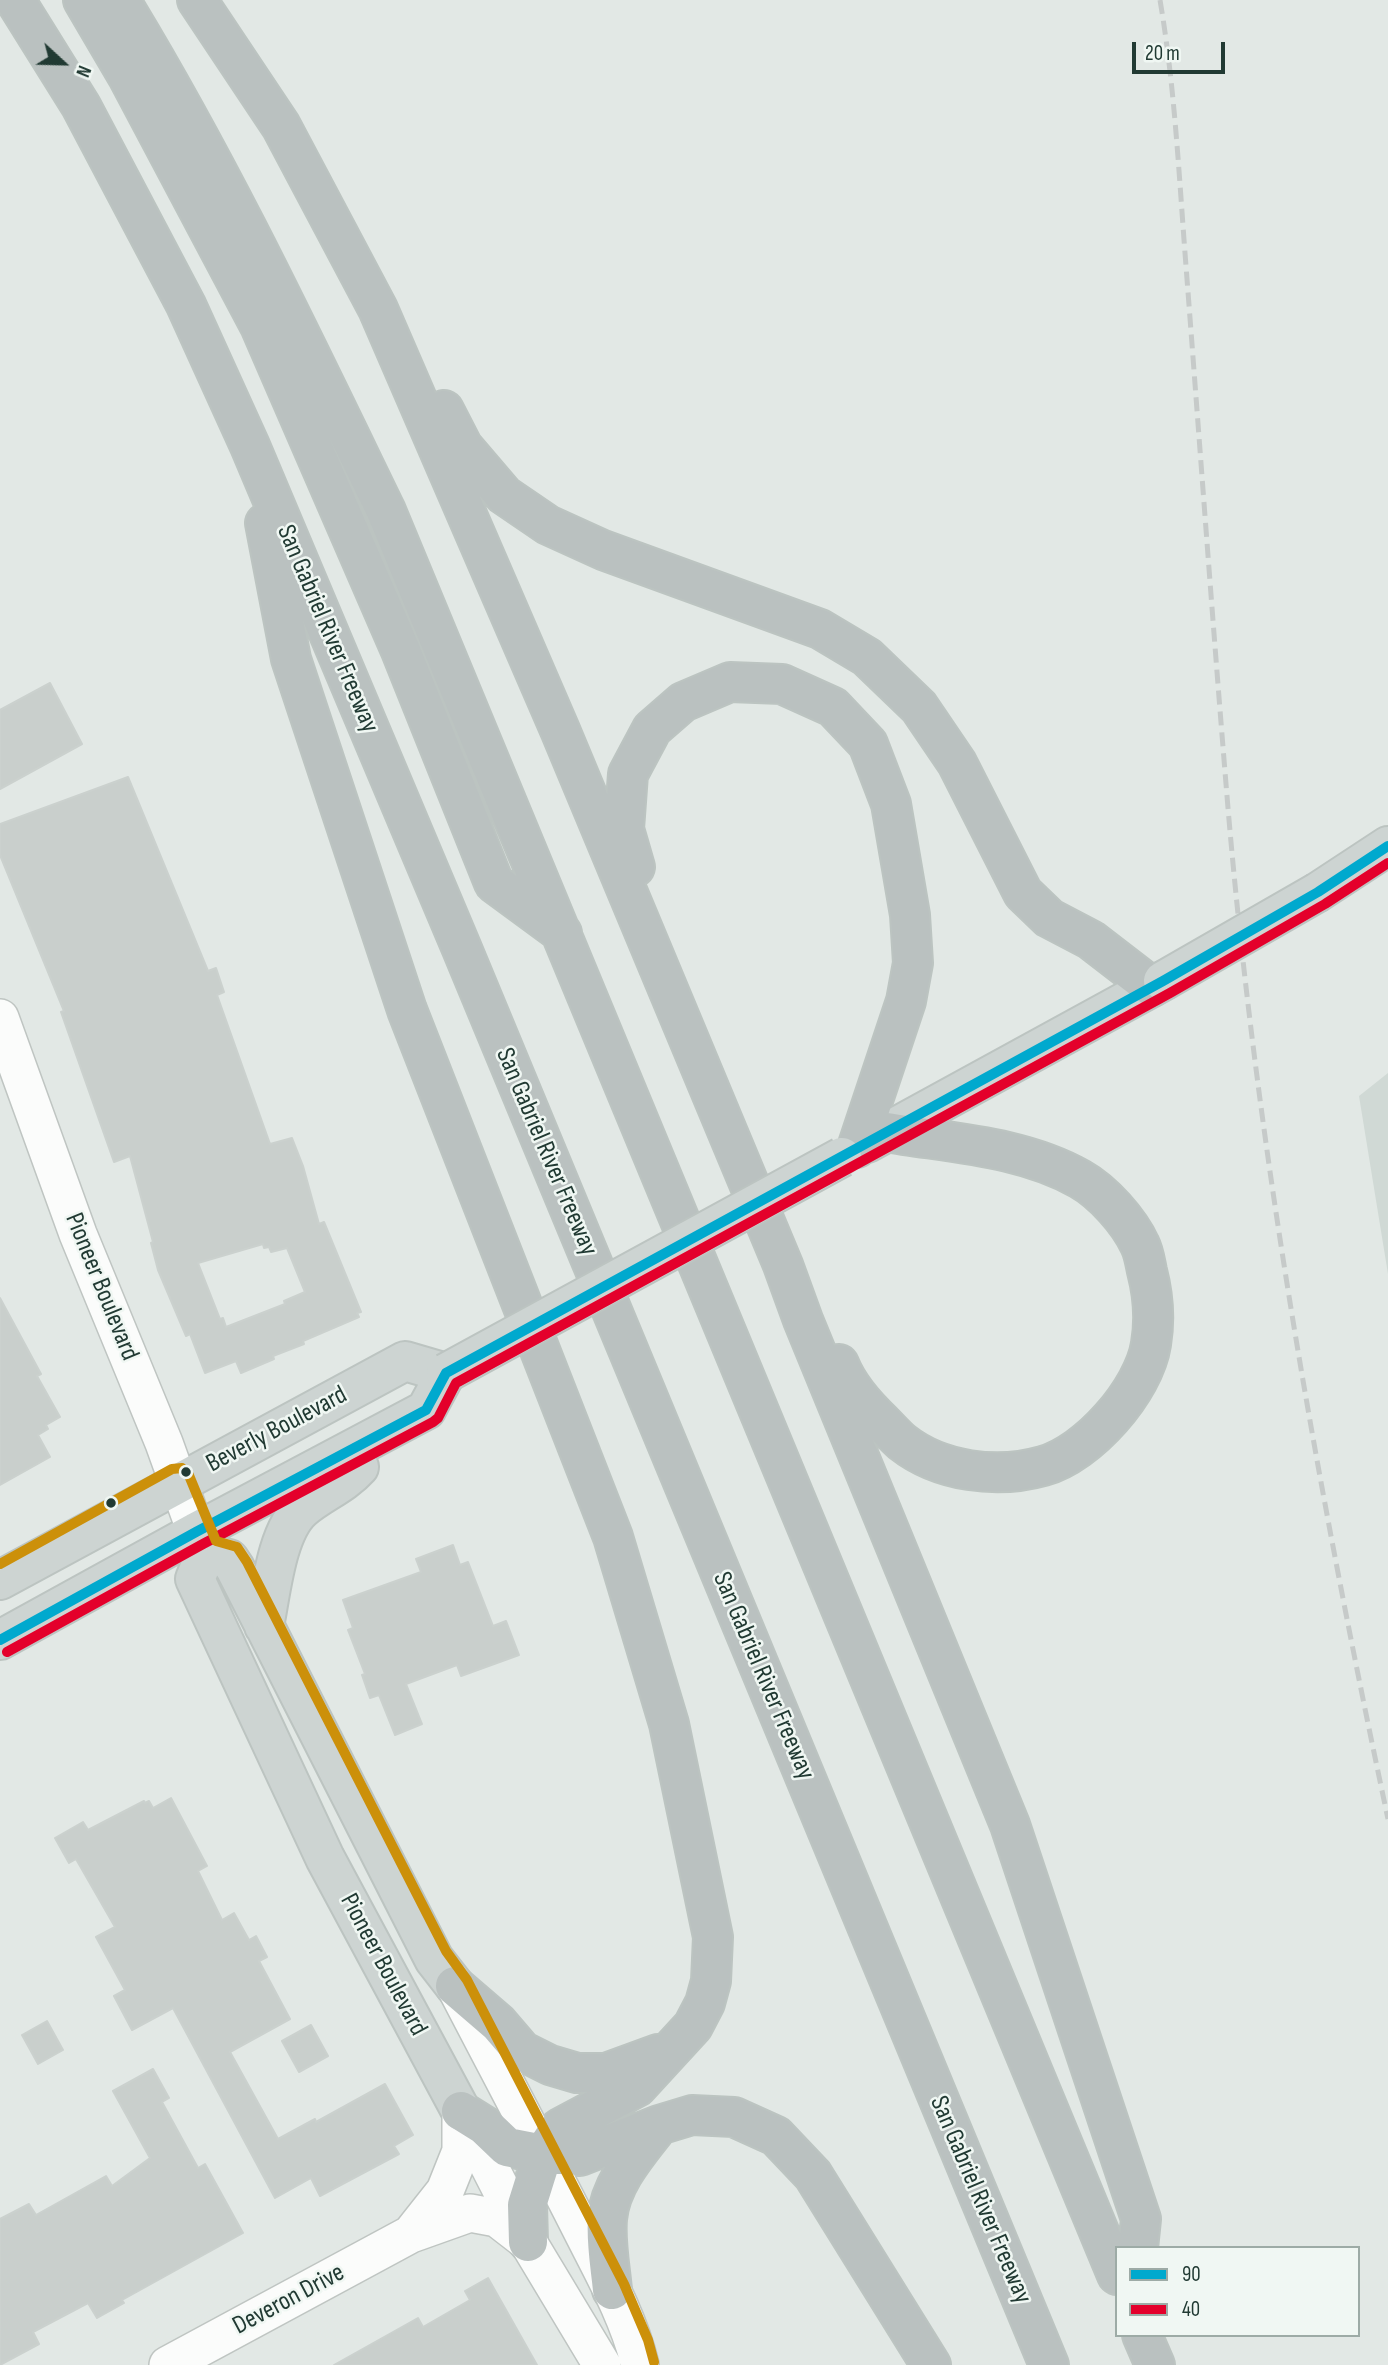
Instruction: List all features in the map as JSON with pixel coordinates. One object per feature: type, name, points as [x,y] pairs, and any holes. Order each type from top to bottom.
[{"type":"highway","name":"San Gabriel River Freeway","points":[[15,0],[81,106],[174,282],[250,446],[462,949],[1049,2365]]},
{"type":"highway","points":[[63,0],[138,132],[216,286],[296,454],[478,894],[462,949]]},
{"type":"highway","points":[[83,0],[127,75],[260,326],[401,651],[494,883],[562,933]]},
{"type":"highway","points":[[120,0],[171,83],[241,217],[386,511],[1115,2270]]},
{"type":"highway","points":[[197,0],[281,127],[378,309],[681,1020],[1010,1825],[1141,2219],[1138,2246]]},
{"type":"highway","points":[[378,309],[438,399],[463,447],[505,495],[548,525],[603,550],[820,629],[867,657],[919,707],[957,763],[1023,893],[1049,918],[1091,940],[1157,984]]},
{"type":"highway","points":[[250,446],[292,659],[407,1010],[613,1537],[669,1724],[713,1937],[711,1981],[705,2003],[693,2025],[637,2087],[560,2128],[543,2154],[527,2205],[528,2242]]},
{"type":"highway","points":[[681,1020],[624,829],[628,774],[652,729],[683,702],[730,682],[782,684],[833,706],[869,744],[891,804],[910,915],[913,963],[906,1001],[862,1146],[1007,1152],[1047,1163],[1082,1180],[1113,1205],[1140,1245],[1153,1294],[1151,1346],[1135,1386],[1113,1417],[1083,1445],[1044,1466],[990,1474],[940,1463],[902,1443],[871,1412],[845,1378],[816,1312],[783,1265]]},
{"type":"highway","points":[[455,1986],[499,2023],[522,2051],[550,2065],[578,2073],[606,2073],[673,2049]]},
{"type":"highway","points":[[461,2111],[485,2126],[507,2147],[543,2154],[580,2156],[692,2115],[734,2117],[776,2136],[813,2175],[931,2365]]},
{"type":"highway","points":[[612,2290],[607,2219],[616,2189],[629,2163],[659,2125]]},
{"type":"highway","points":[[1143,2337],[1155,2365]]},
{"type":"main road","points":[[446,1373],[1157,984],[1318,892],[1388,846]]},
{"type":"main road","name":"Beverly Boulevard","points":[[0,1580],[405,1361],[446,1373],[426,1410],[201,1543],[0,1640]]},
{"type":"main road","points":[[264,1626],[288,1528],[300,1510],[355,1471],[392,1429]]},
{"type":"main road","name":"Pioneer Boulevard","points":[[455,1986],[434,1959],[229,1559],[201,1543],[195,1579],[325,1858],[461,2111]]},
{"type":"street","name":"Pioneer Boulevard","points":[[0,1018],[78,1234],[201,1543]]},
{"type":"street","name":"Pioneer Boulevard","points":[[455,1986],[612,2290],[635,2344],[640,2365]]},
{"type":"street","name":"Pioneer Boulevard","points":[[461,2111],[528,2242],[602,2365]]},
{"type":"street","name":"Deveron Drive","points":[[411,2234],[445,2191],[461,2151],[461,2111]]},
{"type":"street","name":"Deveron Drive","points":[[168,2365],[411,2234],[470,2213],[497,2218],[528,2242]]},
{"type":"shaded area","points":[[1388,1073],[1388,1274],[1359,1096]]},
{"type":"building","points":[[50,683],[82,744],[0,789],[0,710]]},
{"type":"building","points":[[128,777],[208,971],[216,968],[224,992],[217,995],[270,1144],[292,1138],[303,1166],[319,1224],[324,1222],[361,1312],[357,1313],[359,1317],[303,1341],[304,1344],[241,1373],[236,1361],[205,1373],[190,1334],[186,1336],[158,1270],[130,1156],[114,1162],[61,1012],[64,1011],[0,855],[0,824]],"holes":[[[263,1244],[264,1248],[269,1247],[271,1252],[287,1248],[305,1292],[284,1301],[285,1304],[226,1327],[223,1318],[220,1319],[198,1263]]]},
{"type":"building","points":[[0,1298],[41,1374],[37,1376],[60,1417],[46,1425],[48,1429],[38,1435],[50,1457],[0,1485]]},
{"type":"building","points":[[453,1545],[460,1565],[468,1562],[493,1626],[506,1621],[519,1655],[461,1676],[457,1665],[406,1684],[422,1724],[395,1735],[379,1695],[370,1698],[362,1675],[365,1674],[348,1630],[353,1628],[343,1600],[421,1572],[416,1559]]},
{"type":"building","points":[[171,1798],[207,1866],[198,1871],[222,1920],[234,1913],[249,1940],[256,1936],[267,1957],[259,1961],[290,2019],[230,2052],[278,2139],[315,2119],[316,2122],[385,2084],[413,2135],[394,2146],[399,2154],[320,2196],[311,2178],[275,2198],[173,2008],[132,2030],[114,1996],[125,1990],[96,1937],[115,1927],[76,1859],[69,1863],[55,1838],[83,1822],[88,1830],[144,1801],[149,1801],[153,1808]]},
{"type":"building","points":[[47,2021],[63,2050],[38,2064],[22,2035]]},
{"type":"building","points":[[311,2025],[328,2056],[299,2072],[282,2041]]},
{"type":"building","points":[[153,2069],[169,2098],[162,2102],[198,2168],[205,2164],[243,2233],[122,2300],[124,2303],[97,2318],[88,2303],[33,2332],[39,2344],[0,2365],[0,2219],[29,2204],[36,2215],[106,2176],[112,2186],[150,2158],[113,2091]]},
{"type":"building","points":[[488,2278],[537,2365],[334,2365],[418,2318],[423,2327],[470,2300],[465,2291]]},
{"type":"railway","points":[[1160,0],[1176,133],[1228,808],[1255,1063],[1292,1316],[1314,1442],[1388,1819]]},
{"type":"transit line","name":"90","points":[[0,1640],[426,1410],[446,1373],[1163,981],[1318,892],[1388,846]]},
{"type":"transit line","name":"40","points":[[7,1652],[433,1422],[438,1418],[456,1383],[1170,993],[1325,904],[1388,863]]},
{"type":"transit line","points":[[0,1564],[172,1469],[182,1468],[188,1473],[216,1541],[237,1547],[247,1562],[446,1951],[467,1980],[624,2284],[648,2340],[654,2362]]}]
